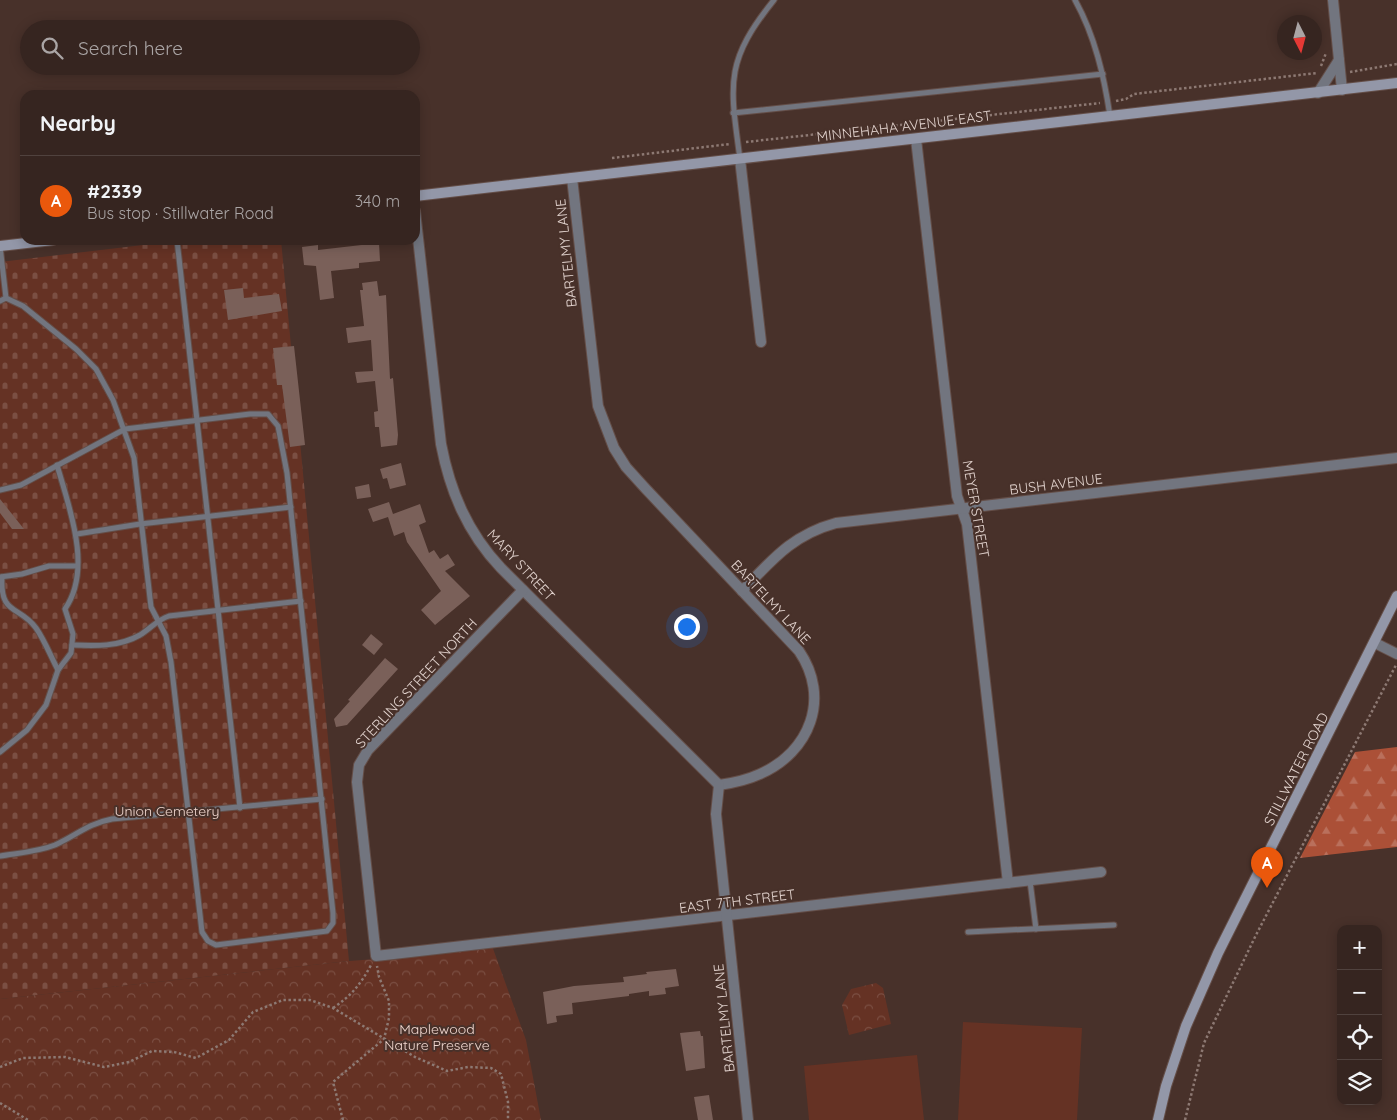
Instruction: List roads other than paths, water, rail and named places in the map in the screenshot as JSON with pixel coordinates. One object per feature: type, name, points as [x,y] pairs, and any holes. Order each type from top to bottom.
[{"type":"main road","name":"MINNEHAHA AVENUE EAST","points":[[420,195],[1397,83]]},
{"type":"main road","points":[[0,246],[20,244]]},
{"type":"main road","name":"STILLWATER ROAD","points":[[1158,1120],[1166,1086],[1186,1026],[1218,953],[1397,598]]},
{"type":"street","points":[[1318,92],[1336,73],[1339,60],[1333,0]]},
{"type":"street","points":[[1336,73],[1342,90]]},
{"type":"street","name":"MEYER STREET","points":[[916,139],[957,496],[967,524],[1008,883]]},
{"type":"street","points":[[740,159],[761,342]]},
{"type":"street","name":"BARTELMY LANE","points":[[572,178],[594,383],[604,427],[626,467],[799,651],[806,662],[815,688],[815,702],[808,728],[802,739],[782,760],[771,768],[750,778],[719,785],[716,814],[748,1120]]},
{"type":"street","name":"MARY STREET","points":[[419,245],[446,470],[454,496],[470,529],[494,561],[719,785]]},
{"type":"street","name":"BUSH AVENUE","points":[[742,591],[787,546],[818,528],[836,523],[1397,458]]},
{"type":"street","name":"STERLING STREET NORTH","points":[[376,956],[357,782],[359,765],[368,750],[523,590]]},
{"type":"street","points":[[1375,643],[1397,654]]},
{"type":"street","name":"EAST 7TH STREET","points":[[376,956],[1101,872]]},
{"type":"lane","points":[[740,159],[733,113],[733,82],[738,56],[751,30],[774,0]]},
{"type":"lane","points":[[1075,0],[1096,49],[1103,74],[1110,116]]},
{"type":"lane","points":[[733,113],[1103,74]]},
{"type":"lane","points":[[178,245],[240,808]]},
{"type":"lane","points":[[0,246],[6,298]]},
{"type":"lane","points":[[0,301],[6,298]]},
{"type":"lane","points":[[0,490],[21,485],[126,429],[268,414],[278,426],[291,507],[334,913],[332,924],[327,931],[216,945],[208,941],[199,923],[171,662],[166,636],[151,607],[140,524],[134,458],[126,429],[96,370],[76,349],[23,306],[6,298]]},
{"type":"lane","points":[[0,752],[27,730],[46,705],[58,670],[71,653],[73,634],[65,609],[71,601],[77,566],[77,534],[57,465]]},
{"type":"lane","points":[[77,534],[140,524],[291,507]]},
{"type":"lane","points":[[58,670],[36,628],[7,605],[1,592],[1,577],[50,566],[77,566]]},
{"type":"lane","points":[[72,645],[121,643],[141,634],[158,619],[169,616],[301,601]]},
{"type":"lane","points":[[0,856],[31,852],[54,845],[94,823],[322,799]]},
{"type":"lane","points":[[1030,880],[1036,929]]},
{"type":"lane","points":[[968,932],[1114,925]]},
{"type":"place","name":"#2339","points":[[1267,888]]},
{"type":"park label","name":"Union Cemetery","points":[[167,811]]},
{"type":"park label","name":"Maplewood Nature Preserve","points":[[437,1038]]}]
